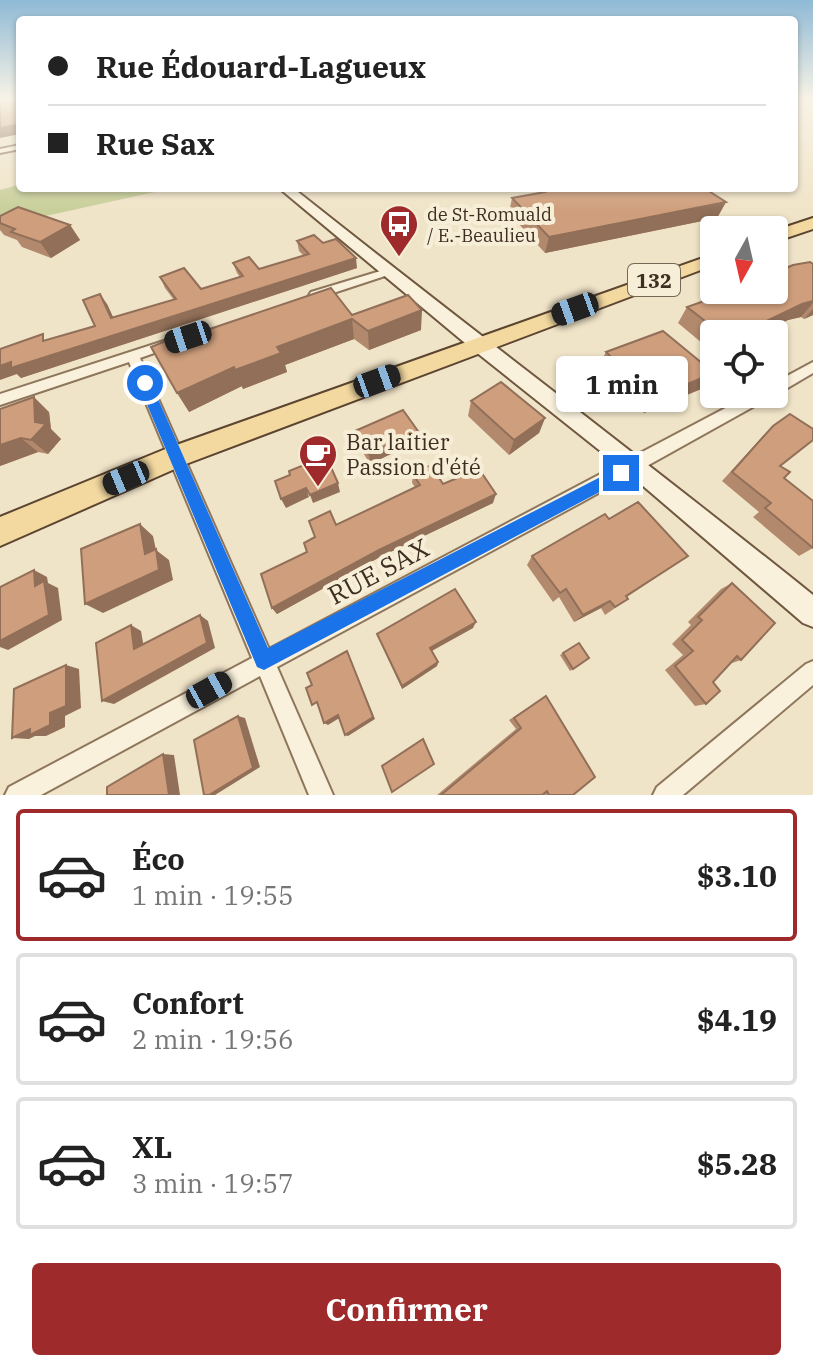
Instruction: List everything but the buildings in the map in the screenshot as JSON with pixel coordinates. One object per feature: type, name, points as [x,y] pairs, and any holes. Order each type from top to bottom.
[{"type":"main road","points":[[788,232],[813,223]]},
{"type":"main road","name":"132","points":[[0,532],[177,456],[700,264]]},
{"type":"street","points":[[290,192],[477,344],[636,466],[813,613]]},
{"type":"street","points":[[308,297],[387,272]]},
{"type":"street","points":[[0,400],[177,341]]},
{"type":"street","points":[[133,356],[321,795]]},
{"type":"street","points":[[788,381],[813,367]]},
{"type":"street","name":"RUE SAX","points":[[17,795],[264,660],[636,466],[739,408]]},
{"type":"street","points":[[665,795],[813,671]]},
{"type":"green space","points":[[16,186],[16,192],[155,192],[0,226],[0,190]]},
{"type":"place","name":"de St-Romuald / E.-Beaulieu","points":[[399,258]]},
{"type":"place","name":"Bar laitier Passion d'été","points":[[318,488]]},
{"type":"route","points":[[145,383],[264,660],[621,473]]}]
